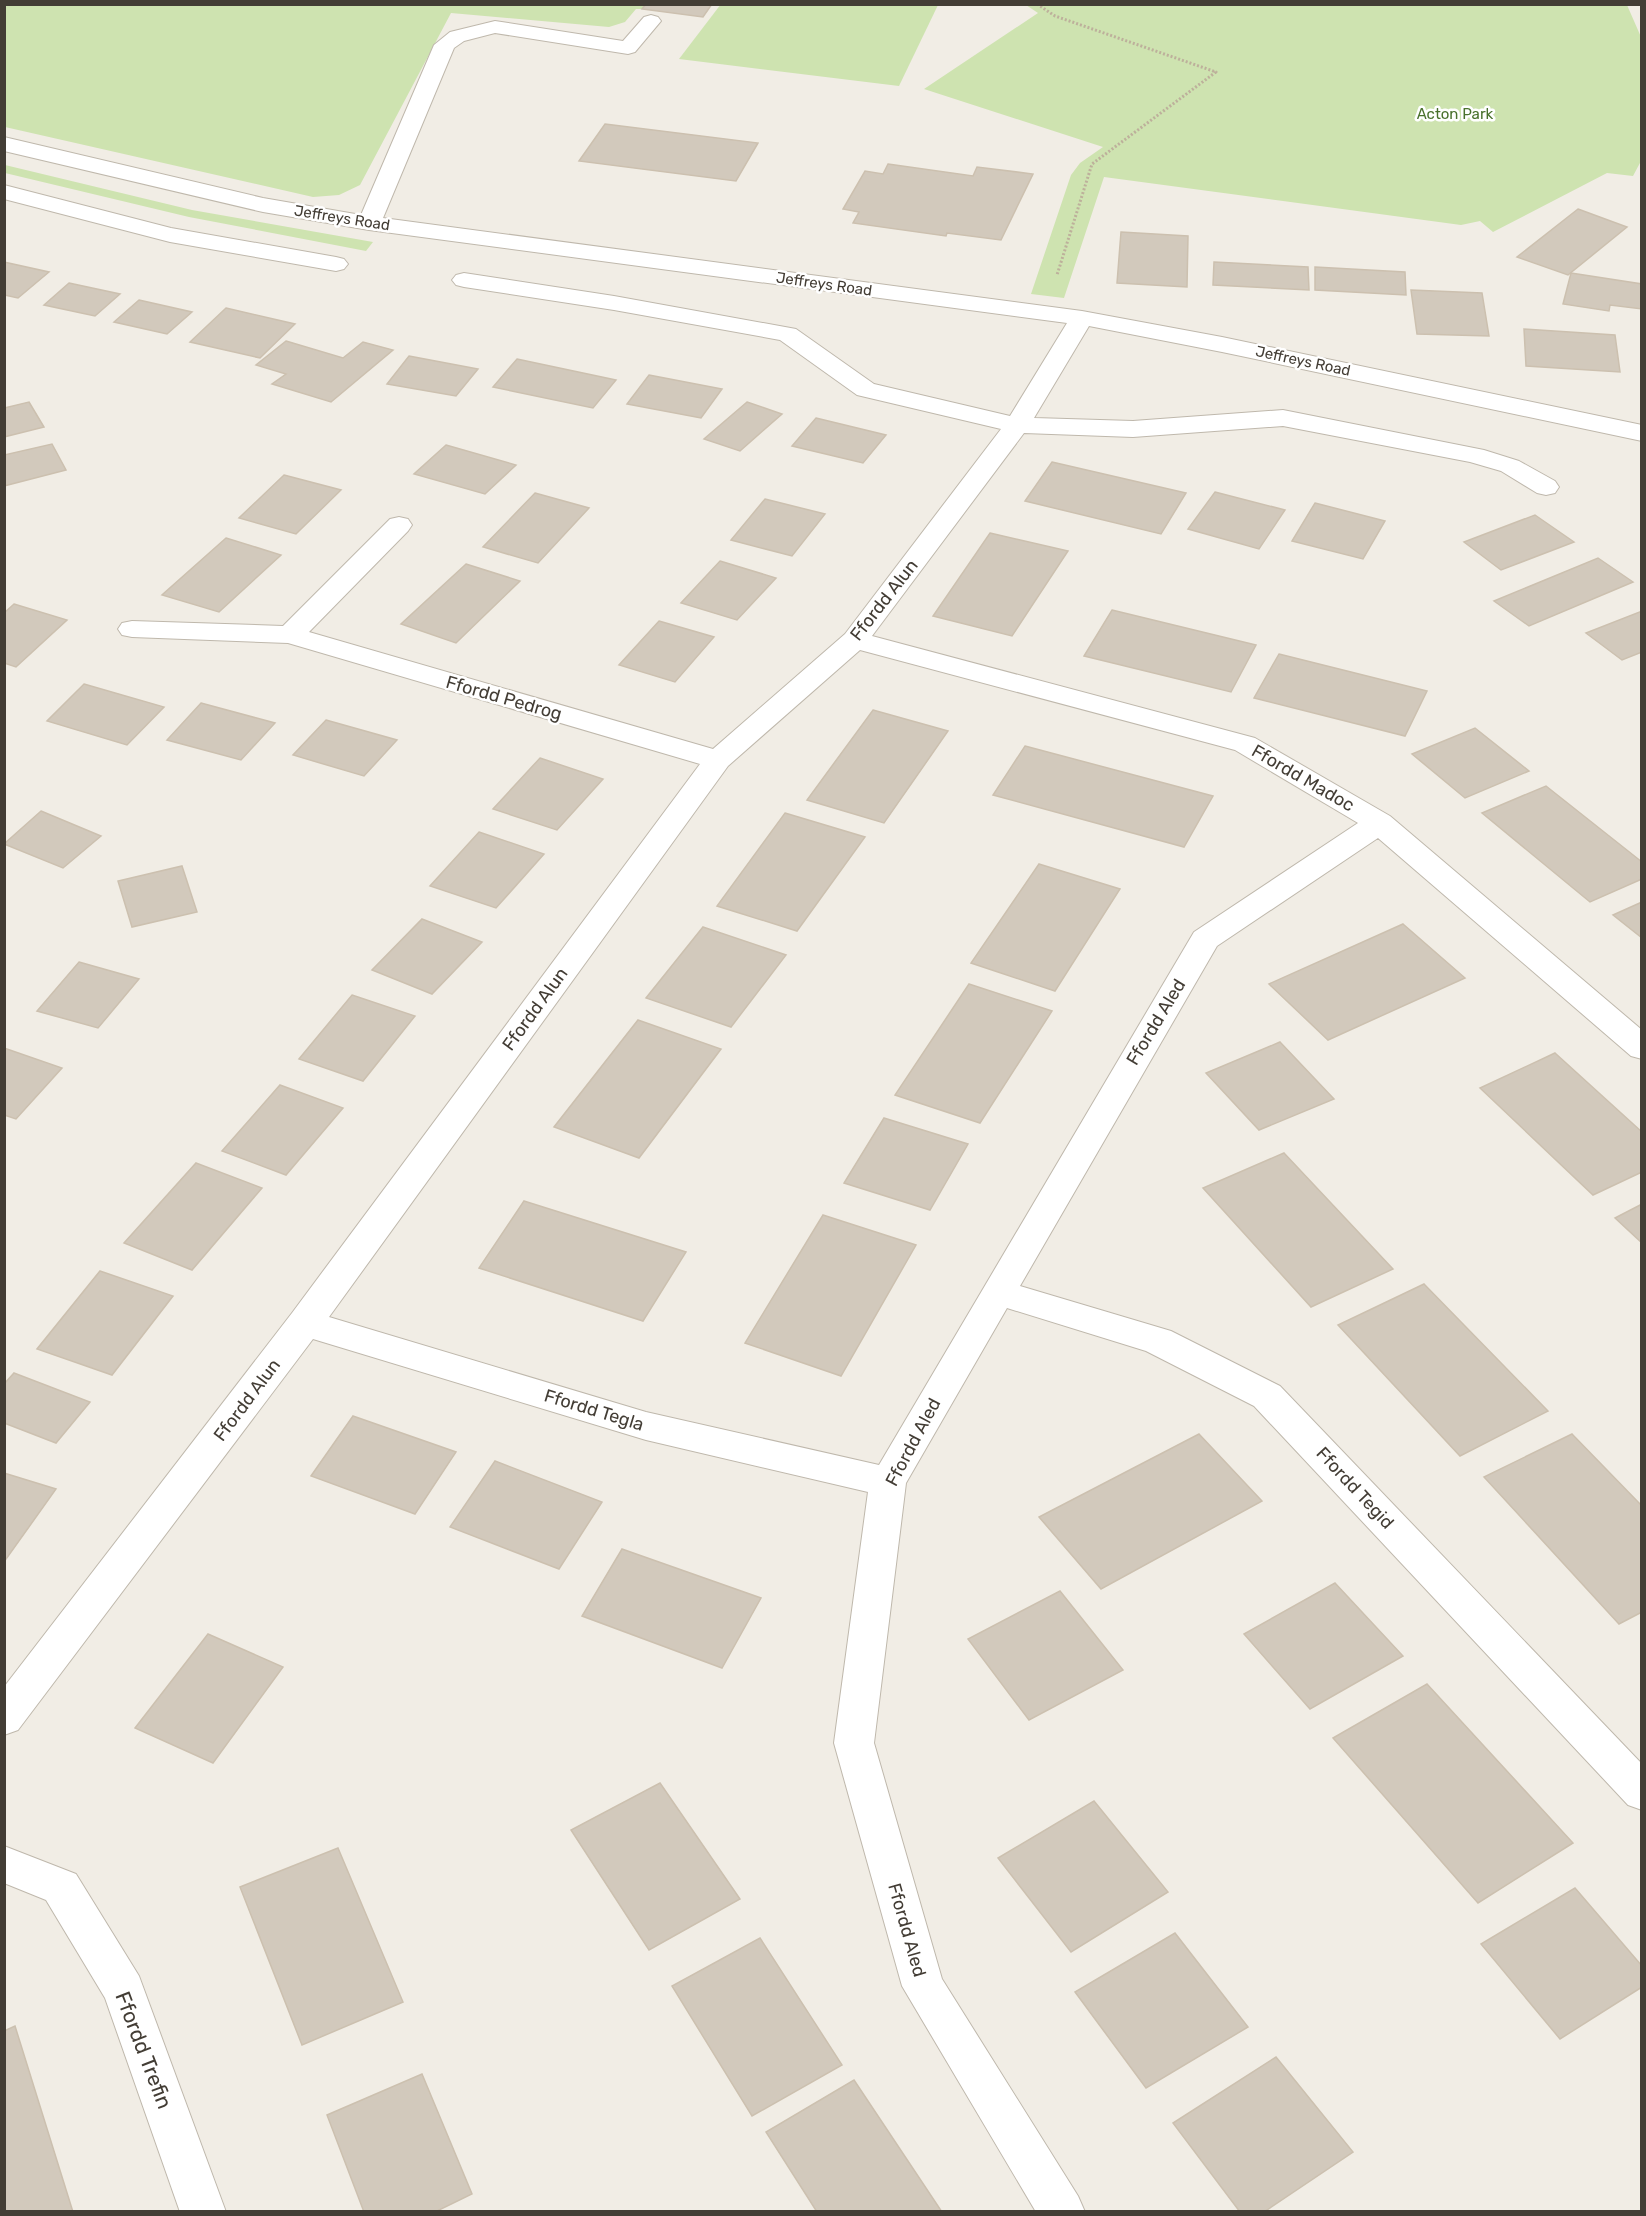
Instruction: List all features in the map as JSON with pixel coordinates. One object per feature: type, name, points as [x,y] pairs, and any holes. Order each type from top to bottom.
[{"type":"street","points":[[369,223],[445,45],[456,36],[495,27],[628,48],[651,21]]},
{"type":"street","name":"Jeffreys Road","points":[[4,144],[263,205],[369,223],[1082,318],[1192,337],[1571,420],[1641,433]]},
{"type":"street","points":[[4,192],[170,235],[336,264]]},
{"type":"street","points":[[464,280],[614,303],[787,334],[866,390],[1017,425],[1133,429],[1283,418],[1475,455],[1510,466],[1546,487]]},
{"type":"street","name":"Ffordd Alun","points":[[4,1718],[305,1323],[718,760],[855,640],[1017,425],[1082,318]]},
{"type":"street","points":[[291,635],[399,525]]},
{"type":"street","name":"Ffordd Pedrog","points":[[132,629],[291,635],[718,760]]},
{"type":"street","name":"Ffordd Madoc","points":[[855,640],[1245,744],[1379,823],[1641,1048]]},
{"type":"street","name":"Ffordd Aled","points":[[1062,2211],[923,1986],[854,1743],[888,1482],[1205,939],[1379,823]]},
{"type":"street","name":"Ffordd Tegid","points":[[997,1292],[1158,1341],[1267,1396],[1641,1792]]},
{"type":"street","name":"Ffordd Tegla","points":[[305,1323],[646,1426],[888,1482]]},
{"type":"street","name":"Ffordd Trefin","points":[[4,1864],[60,1887],[124,1990],[203,2211]]},
{"type":"path","points":[[1036,4],[1054,16],[1216,72],[1092,164],[1045,313]]},
{"type":"green space","points":[[721,4],[938,5],[899,86],[679,59]]},
{"type":"green space","points":[[4,5],[646,5],[642,9],[636,9],[625,22],[609,27],[451,13],[360,185],[339,195],[313,197],[5,127]]},
{"type":"green space","name":"Acton Park","points":[[1026,5],[1627,5],[1641,37],[1641,161],[1633,176],[1607,173],[1493,232],[1480,221],[1461,225],[1104,177],[1064,298],[1031,294],[1071,175],[1080,163],[1103,147],[924,89],[1038,13]]},
{"type":"green space","points":[[5,165],[192,210],[373,242],[366,251],[189,217],[5,173]]},
{"type":"building","points":[[646,4],[712,4],[703,17],[642,9]]},
{"type":"building","points":[[605,124],[758,143],[736,181],[579,161]]},
{"type":"building","points":[[888,164],[973,176],[977,167],[1033,174],[1001,240],[947,233],[946,236],[853,223],[859,212],[843,209],[865,171],[883,174]]},
{"type":"building","points":[[1578,209],[1627,227],[1568,275],[1517,257]]},
{"type":"building","points":[[1121,232],[1188,236],[1187,287],[1117,283]]},
{"type":"building","points":[[4,262],[49,272],[18,298],[4,295]]},
{"type":"building","points":[[1214,262],[1308,267],[1309,290],[1213,285]]},
{"type":"building","points":[[1315,267],[1405,272],[1406,295],[1315,290]]},
{"type":"building","points":[[1571,273],[1642,284],[1642,309],[1610,305],[1609,311],[1563,304]]},
{"type":"building","points":[[69,283],[120,294],[95,316],[44,305]]},
{"type":"building","points":[[1411,290],[1482,293],[1489,336],[1417,334]]},
{"type":"building","points":[[139,300],[192,312],[167,334],[114,322]]},
{"type":"building","points":[[226,308],[295,324],[260,358],[190,342]]},
{"type":"building","points":[[1524,329],[1615,335],[1620,372],[1526,366]]},
{"type":"building","points":[[286,341],[343,358],[363,342],[393,350],[331,402],[272,384],[286,374],[256,365]]},
{"type":"building","points":[[409,356],[478,369],[456,396],[387,384]]},
{"type":"building","points":[[517,359],[616,380],[593,408],[493,387]]},
{"type":"building","points":[[649,375],[722,389],[701,418],[627,404]]},
{"type":"building","points":[[29,402],[44,427],[4,437],[4,408]]},
{"type":"building","points":[[747,402],[782,414],[740,451],[704,439]]},
{"type":"building","points":[[816,418],[886,435],[863,463],[792,446]]},
{"type":"building","points":[[52,444],[66,470],[4,486],[4,455]]},
{"type":"building","points":[[446,445],[516,465],[485,494],[414,474]]},
{"type":"building","points":[[1052,462],[1186,493],[1161,534],[1025,501]]},
{"type":"building","points":[[284,475],[341,490],[296,534],[239,518]]},
{"type":"building","points":[[1215,492],[1285,510],[1259,549],[1188,529]]},
{"type":"building","points":[[535,493],[589,508],[538,563],[483,547]]},
{"type":"building","points":[[765,499],[825,514],[792,556],[731,540]]},
{"type":"building","points":[[1315,503],[1385,521],[1363,559],[1292,541]]},
{"type":"building","points":[[1535,515],[1574,542],[1501,570],[1464,542]]},
{"type":"building","points":[[990,533],[1068,551],[1012,636],[933,616]]},
{"type":"building","points":[[226,538],[281,555],[219,612],[162,595]]},
{"type":"building","points":[[1598,558],[1633,582],[1529,626],[1494,601]]},
{"type":"building","points":[[720,561],[776,578],[737,620],[681,603]]},
{"type":"building","points":[[466,564],[520,581],[456,643],[401,624]]},
{"type":"building","points":[[14,604],[67,620],[16,667],[4,663],[4,613]]},
{"type":"building","points":[[1112,610],[1256,645],[1231,692],[1084,656]]},
{"type":"building","points":[[1642,611],[1642,652],[1622,660],[1586,633]]},
{"type":"building","points":[[659,621],[714,637],[675,682],[619,665]]},
{"type":"building","points":[[1279,654],[1427,691],[1405,736],[1254,698]]},
{"type":"building","points":[[84,684],[164,707],[127,745],[47,721]]},
{"type":"building","points":[[201,703],[275,723],[241,760],[167,740]]},
{"type":"building","points":[[873,710],[948,731],[884,823],[807,800]]},
{"type":"building","points":[[326,720],[397,740],[364,776],[293,755]]},
{"type":"building","points":[[1475,728],[1529,771],[1465,798],[1412,754]]},
{"type":"building","points":[[1025,746],[1213,796],[1184,847],[993,795]]},
{"type":"building","points":[[540,758],[603,779],[557,830],[493,809]]},
{"type":"building","points":[[1546,786],[1642,862],[1642,879],[1590,902],[1482,813]]},
{"type":"building","points":[[41,811],[101,836],[63,868],[4,844]]},
{"type":"building","points":[[785,813],[865,837],[797,931],[717,906]]},
{"type":"building","points":[[479,832],[544,854],[496,908],[430,886]]},
{"type":"building","points":[[1039,864],[1120,889],[1055,991],[971,963]]},
{"type":"building","points":[[182,866],[197,912],[132,927],[118,881]]},
{"type":"building","points":[[1642,902],[1642,938],[1613,915]]},
{"type":"building","points":[[422,919],[482,942],[432,994],[372,970]]},
{"type":"building","points":[[1403,924],[1465,978],[1328,1040],[1269,984]]},
{"type":"building","points":[[703,927],[786,955],[731,1027],[646,998]]},
{"type":"building","points":[[79,962],[139,979],[98,1028],[37,1011]]},
{"type":"building","points":[[969,984],[1052,1011],[980,1123],[895,1095]]},
{"type":"building","points":[[352,995],[415,1016],[363,1081],[299,1059]]},
{"type":"building","points":[[638,1020],[721,1049],[639,1158],[554,1127]]},
{"type":"building","points":[[1280,1042],[1334,1099],[1259,1130],[1206,1073]]},
{"type":"building","points":[[4,1048],[62,1068],[16,1119],[4,1115]]},
{"type":"building","points":[[1555,1053],[1642,1132],[1642,1172],[1593,1195],[1480,1088]]},
{"type":"building","points":[[280,1085],[343,1108],[286,1175],[222,1151]]},
{"type":"building","points":[[884,1118],[968,1144],[930,1210],[844,1183]]},
{"type":"building","points":[[1284,1153],[1393,1269],[1311,1307],[1203,1188]]},
{"type":"building","points":[[196,1163],[262,1188],[192,1270],[124,1243]]},
{"type":"building","points":[[524,1201],[686,1252],[643,1321],[479,1268]]},
{"type":"building","points":[[1642,1204],[1642,1243],[1615,1218]]},
{"type":"building","points":[[823,1215],[916,1245],[841,1376],[745,1343]]},
{"type":"building","points":[[100,1271],[173,1296],[112,1375],[37,1349]]},
{"type":"building","points":[[1424,1284],[1548,1411],[1460,1456],[1338,1325]]},
{"type":"building","points":[[14,1373],[90,1402],[56,1443],[4,1423],[4,1384]]},
{"type":"building","points":[[353,1416],[456,1452],[415,1514],[311,1476]]},
{"type":"building","points":[[1199,1434],[1262,1501],[1101,1589],[1039,1517]]},
{"type":"building","points":[[1572,1434],[1642,1506],[1642,1612],[1619,1624],[1484,1477]]},
{"type":"building","points":[[495,1461],[602,1502],[559,1569],[450,1527]]},
{"type":"building","points":[[4,1473],[56,1489],[4,1562]]},
{"type":"building","points":[[622,1549],[761,1598],[722,1668],[582,1616]]},
{"type":"building","points":[[1335,1583],[1403,1656],[1310,1709],[1244,1634]]},
{"type":"building","points":[[1060,1591],[1123,1670],[1029,1720],[968,1639]]},
{"type":"building","points":[[208,1634],[283,1667],[213,1763],[135,1728]]},
{"type":"building","points":[[1427,1684],[1573,1843],[1478,1903],[1333,1738]]},
{"type":"building","points":[[660,1783],[740,1899],[649,1950],[571,1830]]},
{"type":"building","points":[[1094,1801],[1168,1892],[1071,1952],[998,1858]]},
{"type":"building","points":[[338,1848],[403,2002],[302,2045],[240,1887]]},
{"type":"building","points":[[1575,1888],[1642,1966],[1642,1987],[1560,2039],[1481,1944]]},
{"type":"building","points":[[1175,1933],[1248,2027],[1146,2088],[1075,1992]]},
{"type":"building","points":[[760,1938],[842,2065],[752,2116],[672,1986]]},
{"type":"building","points":[[15,2026],[73,2212],[4,2212],[4,2031]]},
{"type":"building","points":[[1276,2057],[1353,2152],[1264,2212],[1240,2212],[1173,2123]]},
{"type":"building","points":[[422,2074],[472,2194],[435,2212],[364,2212],[327,2115]]},
{"type":"building","points":[[854,2080],[942,2212],[817,2212],[766,2132]]}]
